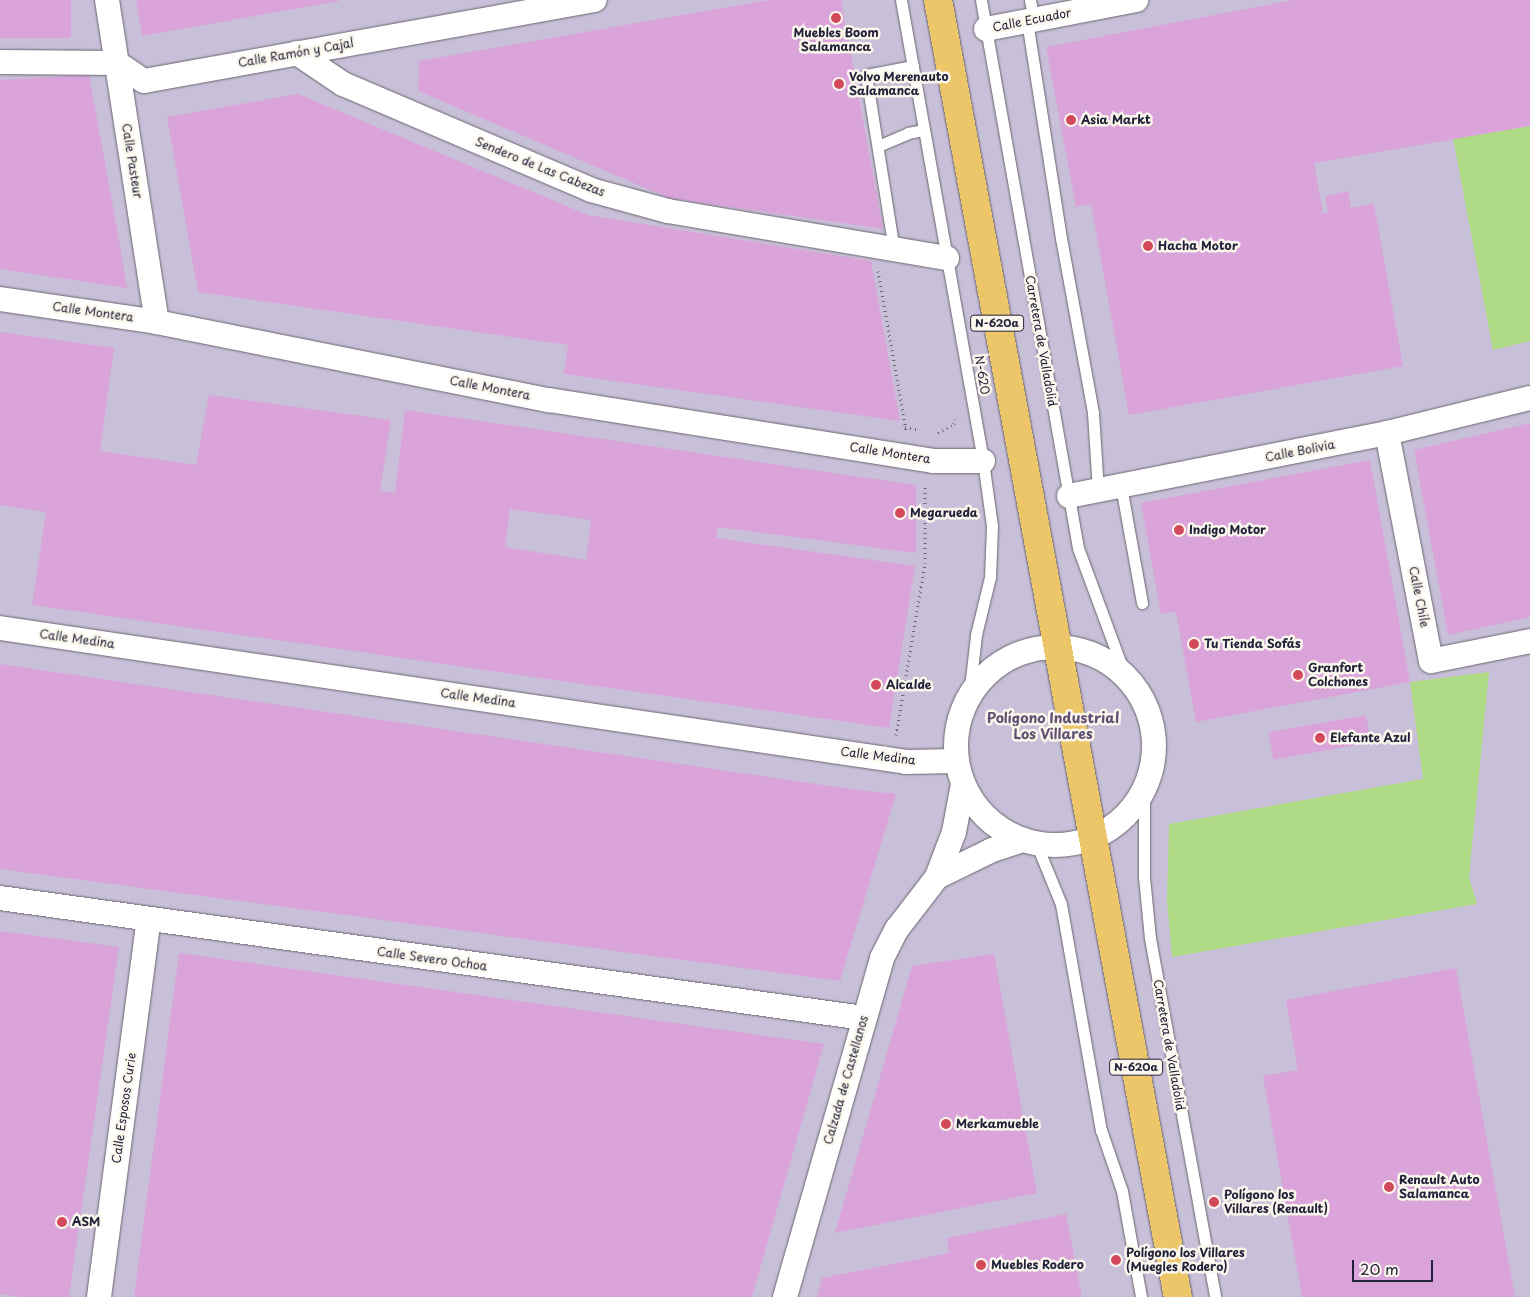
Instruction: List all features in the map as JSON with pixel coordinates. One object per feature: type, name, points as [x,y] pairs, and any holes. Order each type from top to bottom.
[{"type":"highway","name":"N-620a","points":[[938,0],[1056,646],[1094,837],[1178,1297]]},
{"type":"street","name":"Calle Pasteur","points":[[107,0],[157,322]]},
{"type":"street","name":"Calle Ramón y Cajal","points":[[116,63],[144,81],[595,0]]},
{"type":"street","name":"Calle Ecuador","points":[[986,29],[1030,14],[1136,0]]},
{"type":"street","name":"Sendero de Las Cabezas","points":[[297,53],[343,84],[591,190],[668,212],[947,258]]},
{"type":"street","points":[[0,62],[116,63]]},
{"type":"street","name":"Calle Montera","points":[[0,298],[157,322],[549,400],[917,458],[983,461]]},
{"type":"street","name":"Calle Bolivia","points":[[1069,496],[1388,434],[1530,398]]},
{"type":"street","name":"Calle Chile","points":[[1388,434],[1431,661],[1530,641]]},
{"type":"street","name":"Calle Medina","points":[[0,628],[893,760],[956,761]]},
{"type":"street","name":"Carretera de Valladolid","points":[[1056,646],[1081,650],[1105,660],[1125,675],[1144,700],[1153,729],[1153,760],[1144,790],[1123,818],[1094,837],[1075,843],[1056,845],[1030,842],[998,827],[977,808],[963,784],[956,761],[958,725],[969,696],[992,670],[1022,652],[1056,646]]},
{"type":"street","name":"Calzada de Castellanos","points":[[785,1297],[882,958],[897,929],[937,877],[954,832],[963,784]]},
{"type":"street","name":"Calzada de Castellanos","points":[[937,877],[992,850],[1030,842]]},
{"type":"street","name":"Calle Severo Ochoa","points":[[0,898],[864,1018]]},
{"type":"street","name":"Calle Esposos Curie","points":[[99,1297],[149,920]]},
{"type":"lane","name":"N-620","points":[[901,0],[983,461],[992,526],[990,577],[976,635],[969,696]]},
{"type":"lane","name":"Carretera de Valladolid","points":[[980,0],[1078,548],[1125,675]]},
{"type":"lane","points":[[1030,14],[1062,238],[1094,413],[1098,490]]},
{"type":"lane","points":[[884,248],[878,146],[866,75],[913,66]]},
{"type":"lane","points":[[878,146],[908,133],[924,130]]},
{"type":"lane","points":[[1121,486],[1142,603]]},
{"type":"lane","name":"Carretera de Valladolid","points":[[1144,790],[1144,877],[1150,938],[1214,1297]]},
{"type":"lane","points":[[1030,842],[1061,904],[1101,1130],[1122,1191],[1141,1297]]},
{"type":"path","points":[[884,248],[905,427],[925,482],[925,563],[893,760]]},
{"type":"shaded area","name":"Polígono Industrial Los Villares","points":[[0,0],[1530,0],[1530,1297],[0,1297]]},
{"type":"green space","points":[[1530,126],[1530,341],[1493,350],[1453,138]]},
{"type":"green space","points":[[1489,672],[1469,877],[1477,904],[1172,957],[1167,901],[1169,824],[1423,779],[1410,682]]},
{"type":"building","points":[[0,0],[71,0],[71,38],[0,38]]},
{"type":"building","points":[[136,0],[339,0],[339,1],[142,36]]},
{"type":"building","points":[[769,0],[841,0],[883,229],[669,198],[418,91],[419,61]]},
{"type":"building","points":[[1293,0],[1530,0],[1530,126],[1314,163],[1323,214],[1328,213],[1325,196],[1348,191],[1351,208],[1374,204],[1403,366],[1129,415],[1091,204],[1076,207],[1046,47]]},
{"type":"building","points":[[89,75],[127,288],[0,269],[0,80]]},
{"type":"building","points":[[298,94],[588,215],[871,261],[900,421],[564,374],[568,345],[198,292],[167,117]]},
{"type":"building","points":[[0,332],[114,348],[100,451],[196,465],[209,395],[391,420],[380,491],[395,493],[405,410],[916,485],[916,553],[718,527],[716,538],[915,566],[889,728],[32,605],[46,512],[0,505]],"holes":[[[510,509],[591,520],[586,560],[505,547]]]},
{"type":"building","points":[[1530,423],[1530,617],[1448,635],[1414,450]]},
{"type":"building","points":[[1370,460],[1410,682],[1196,722],[1176,612],[1161,614],[1141,503]]},
{"type":"building","points":[[0,664],[850,789],[896,794],[840,981],[0,869]]},
{"type":"building","name":"Elefante Azul","points":[[1366,715],[1371,743],[1273,760],[1269,732]]},
{"type":"building","points":[[0,931],[119,947],[69,1297],[22,1297],[0,1294]]},
{"type":"building","points":[[179,953],[824,1044],[752,1297],[134,1297]]},
{"type":"building","name":"Merkamueble","points":[[994,954],[1037,1193],[835,1233],[912,966]]},
{"type":"building","name":"Renault Auto Salamanca","points":[[1456,968],[1515,1297],[1302,1297],[1263,1076],[1298,1070],[1286,1000]]},
{"type":"building","name":"Muebles Rodero","points":[[1066,1214],[1082,1297],[817,1297],[822,1278],[949,1253],[947,1238]]},
{"type":"place","name":"Muebles Boom Salamanca","points":[[836,18]]},
{"type":"place","name":"Volvo Merenauto Salamanca","points":[[839,84]]},
{"type":"place","name":"Asia Markt","points":[[1071,120]]},
{"type":"place","name":"Hacha Motor","points":[[1148,246]]},
{"type":"place","name":"Megarueda","points":[[900,513]]},
{"type":"place","name":"Indigo Motor","points":[[1179,530]]},
{"type":"place","name":"Tu Tienda Sofás","points":[[1194,644]]},
{"type":"place","name":"Granfort Colchones","points":[[1298,675]]},
{"type":"place","name":"Alcalde","points":[[876,685]]},
{"type":"place","name":"Elefante Azul","points":[[1320,738]]},
{"type":"place","name":"Merkamueble","points":[[946,1124]]},
{"type":"place","name":"Renault Auto Salamanca","points":[[1389,1187]]},
{"type":"place","name":"Polígono los Villares (Renault)","points":[[1214,1202]]},
{"type":"place","name":"ASM","points":[[62,1222]]},
{"type":"place","name":"Polígono los Villares (Muegles Rodero)","points":[[1116,1260]]},
{"type":"place","name":"Muebles Rodero","points":[[981,1265]]},
{"type":"district","name":"Polígono Industrial Los Villares","points":[[1053,726]]}]
